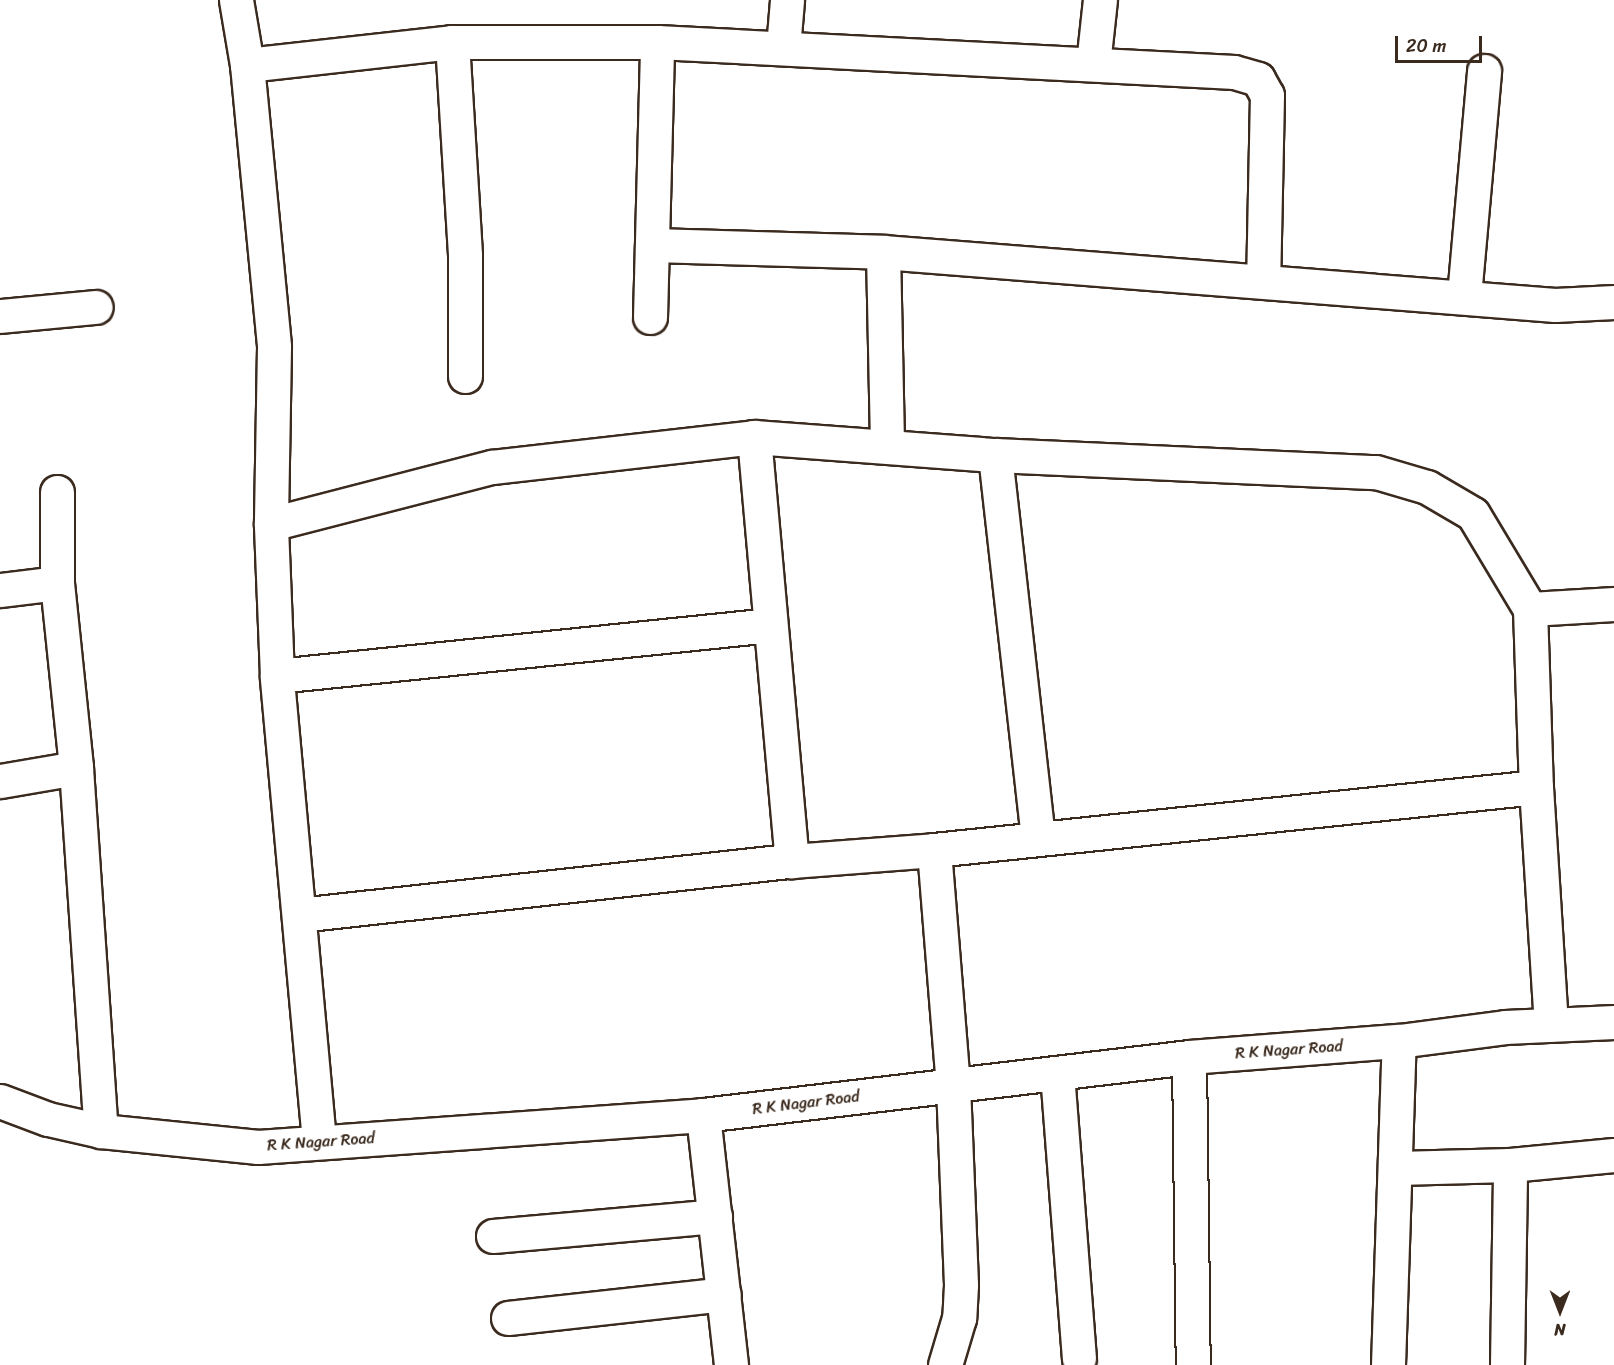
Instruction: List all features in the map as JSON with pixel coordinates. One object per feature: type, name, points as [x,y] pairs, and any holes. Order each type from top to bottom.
[{"type":"street","points":[[236,0],[247,65],[274,347],[271,524],[277,676],[319,1141]]},
{"type":"street","points":[[783,48],[787,0]]},
{"type":"street","points":[[1093,64],[1100,0]]},
{"type":"street","points":[[247,65],[452,42],[657,42],[1234,72],[1258,79],[1267,95],[1263,280]]},
{"type":"street","points":[[452,42],[465,255],[465,376]]},
{"type":"street","points":[[650,317],[657,42]]},
{"type":"street","points":[[1464,296],[1484,71]]},
{"type":"street","points":[[652,245],[883,252],[1263,280],[1555,305],[1614,302]]},
{"type":"street","points":[[883,252],[887,446]]},
{"type":"street","points":[[0,316],[96,307]]},
{"type":"street","points":[[271,524],[492,467],[754,437],[995,455],[1376,472],[1427,487],[1473,514],[1530,609],[1536,787],[1551,1025]]},
{"type":"street","points":[[754,437],[792,861]]},
{"type":"street","points":[[995,455],[1038,839]]},
{"type":"street","points":[[57,492],[57,583],[76,768],[101,1131]]},
{"type":"street","points":[[0,590],[57,583]]},
{"type":"street","points":[[1530,609],[1614,604]]},
{"type":"street","points":[[277,676],[770,625]]},
{"type":"street","points":[[0,781],[76,768]]},
{"type":"street","points":[[299,915],[792,861],[934,850],[1536,787]]},
{"type":"street","points":[[934,850],[953,1086],[961,1285],[959,1318],[945,1365]]},
{"type":"street","name":"R K Nagar Road","points":[[0,1101],[48,1119],[101,1131],[258,1147],[319,1141],[438,1136],[703,1114],[1189,1057],[1399,1041],[1505,1027],[1614,1022]]},
{"type":"street","points":[[1388,1365],[1397,1168],[1399,1041]]},
{"type":"street","points":[[1189,1057],[1193,1365]]},
{"type":"street","points":[[1057,1073],[1079,1358]]},
{"type":"street","points":[[703,1114],[731,1365]]},
{"type":"street","points":[[1397,1168],[1510,1165],[1614,1155]]},
{"type":"street","points":[[1507,1365],[1510,1165]]},
{"type":"street","points":[[493,1236],[715,1216]]},
{"type":"street","points":[[508,1318],[724,1294]]}]
